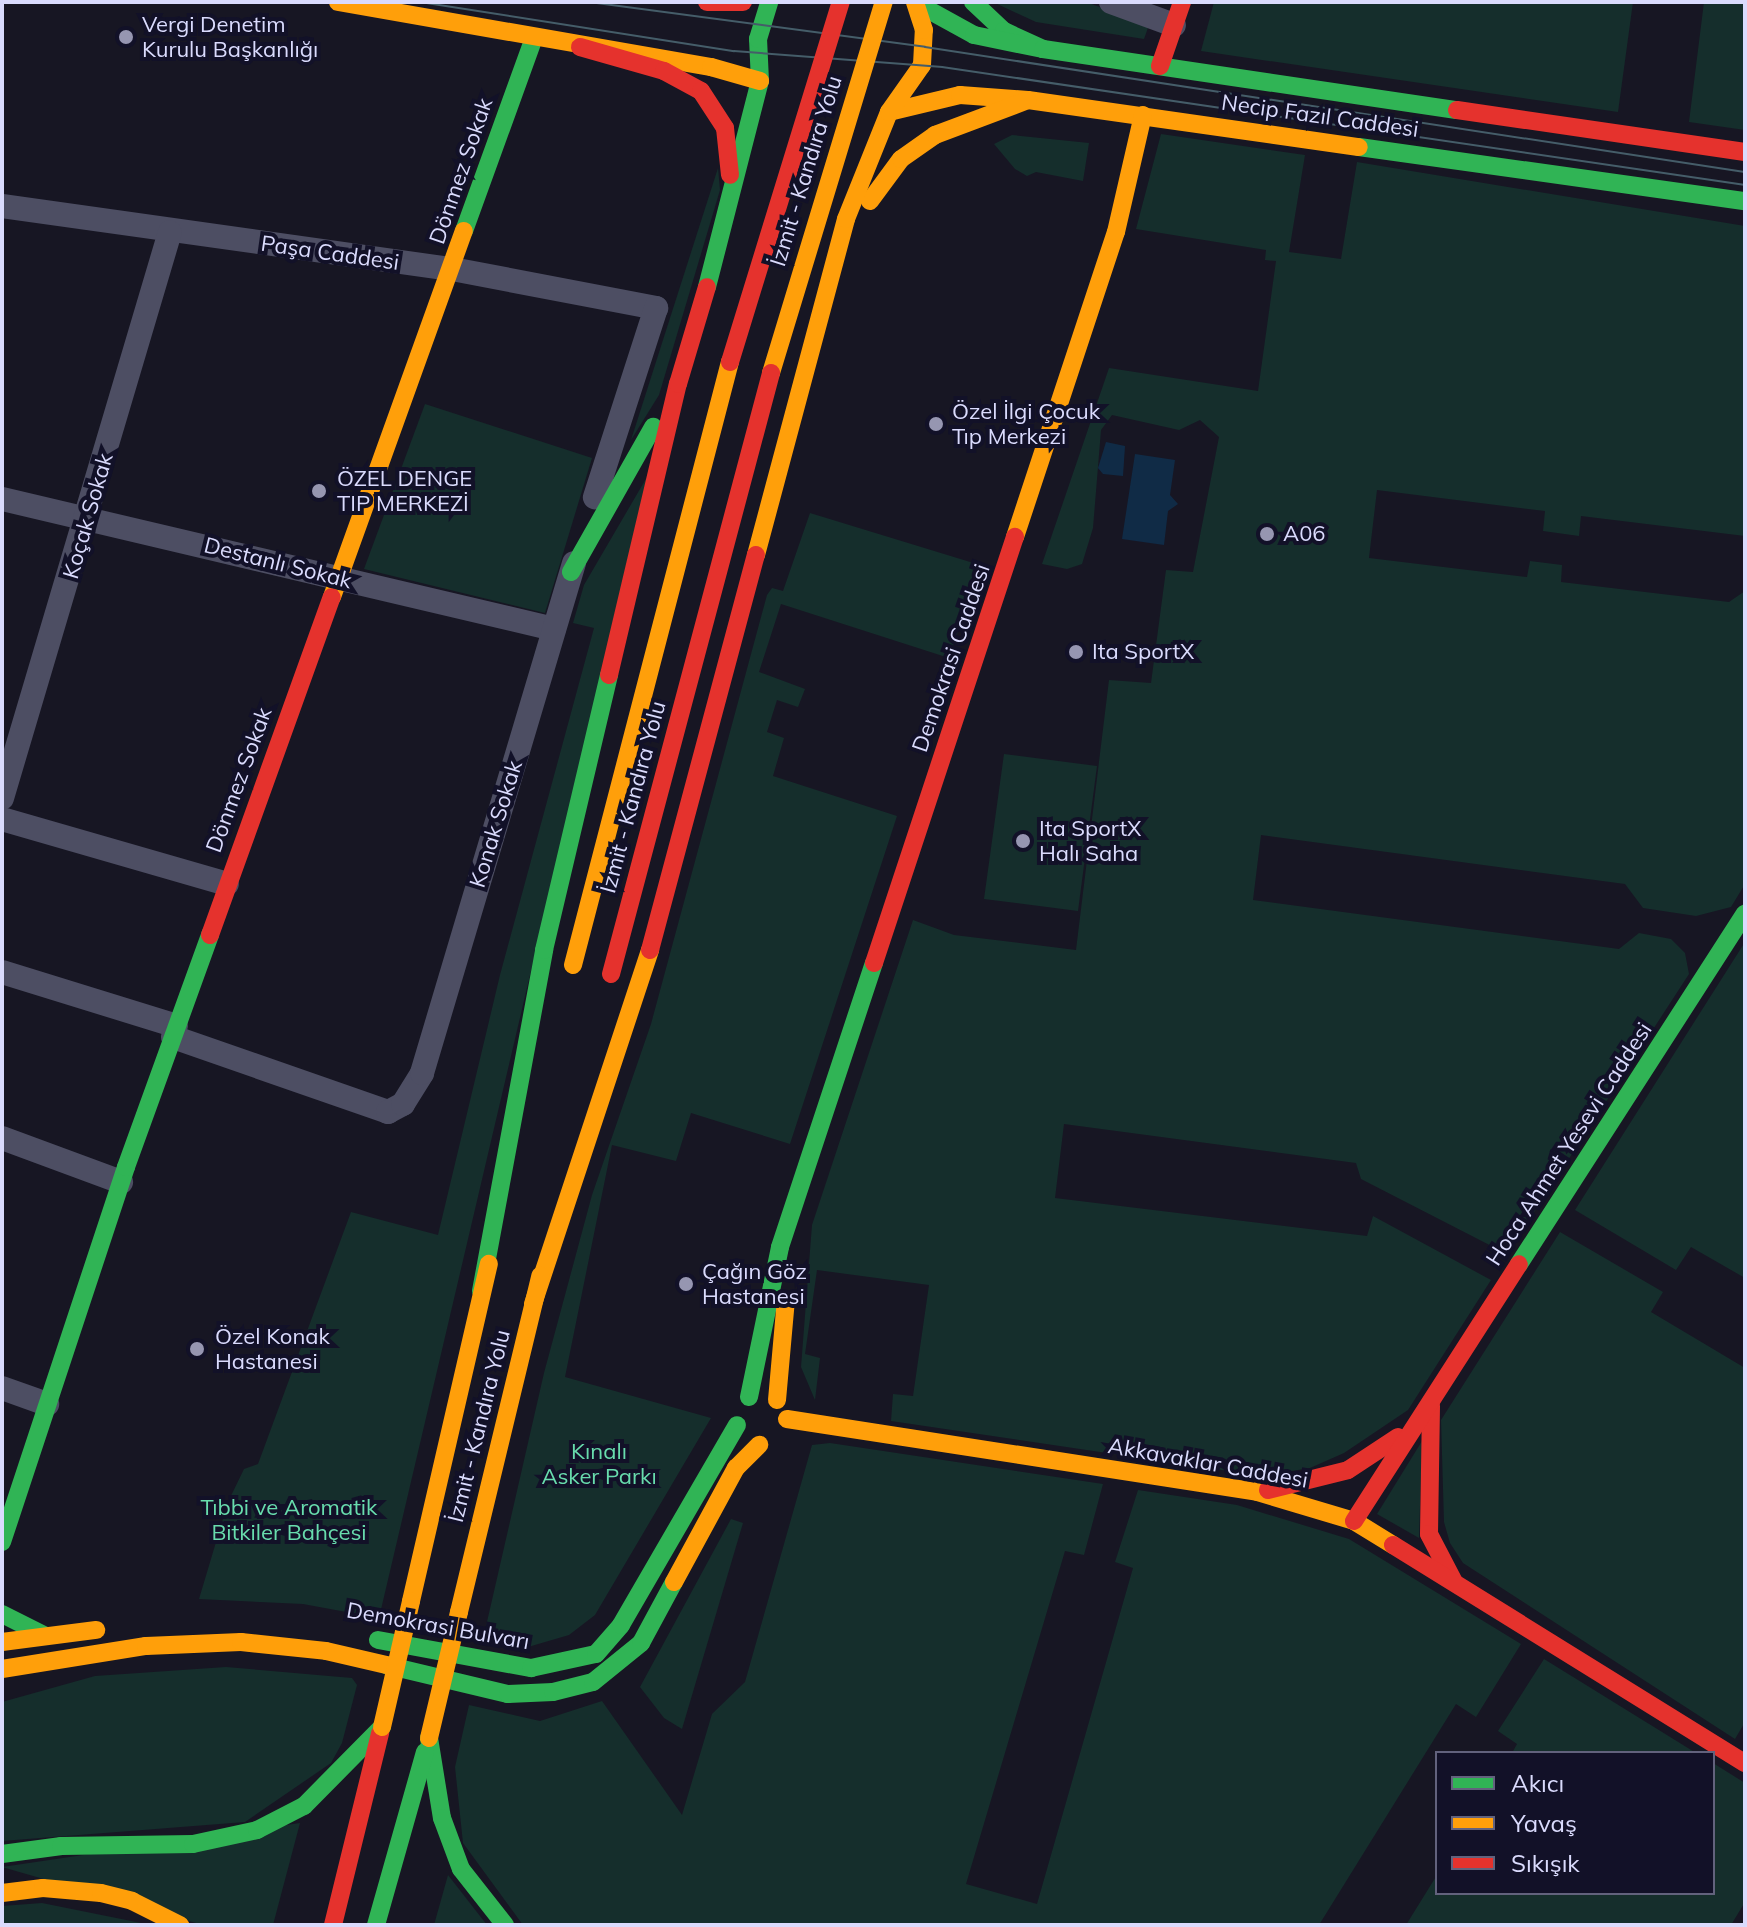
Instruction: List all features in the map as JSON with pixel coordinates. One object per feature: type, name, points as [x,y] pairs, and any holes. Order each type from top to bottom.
[{"type":"main road","points":[[338,2],[580,47],[711,67],[760,81]]},
{"type":"main road","points":[[707,2],[743,2]]},
{"type":"main road","points":[[481,1291],[544,950],[678,384],[734,195],[760,81],[758,39],[769,2]]},
{"type":"main road","name":"İzmit - Kandıra Yolu","points":[[571,972],[714,413],[841,2]]},
{"type":"main road","name":"İzmit - Kandıra Yolu","points":[[610,982],[757,418],[884,2]]},
{"type":"main road","points":[[533,1304],[656,932],[846,219],[889,112],[910,89],[922,65],[924,30],[916,2]]},
{"type":"main road","name":"Necip Fazıl Caddesi","points":[[916,2],[974,35],[1043,49],[1745,152]]},
{"type":"main road","points":[[973,2],[1004,31],[1043,49]]},
{"type":"main road","points":[[1160,66],[1178,14]]},
{"type":"main road","name":"Dönmez Sokak","points":[[2,1542],[121,1182],[534,38]]},
{"type":"main road","points":[[580,47],[664,71],[701,91],[725,128],[734,195]]},
{"type":"main road","name":"Necip Fazıl Caddesi","points":[[760,81],[777,104],[825,124],[853,127],[889,112],[960,95],[1028,100],[1745,201]]},
{"type":"main road","points":[[828,281],[877,188],[901,159],[969,119],[1028,100]]},
{"type":"main road","name":"Demokrasi Caddesi","points":[[793,1212],[1116,232],[1143,115]]},
{"type":"main road","points":[[734,195],[765,159],[799,156],[831,174],[843,191],[846,219]]},
{"type":"main road","points":[[571,572],[678,384]]},
{"type":"main road","name":"Hoca Ahmet Yesevi Caddesi","points":[[1431,1402],[1745,913]]},
{"type":"main road","name":"İzmit - Kandıra Yolu","points":[[376,1925],[429,1738],[590,1064]]},
{"type":"main road","name":"İzmit - Kandıra Yolu","points":[[333,1925],[382,1727],[481,1291],[540,1083]]},
{"type":"main road","points":[[793,1212],[777,1400],[787,1419],[779,1438],[759,1445],[745,1439],[737,1425],[738,1409],[749,1397],[775,1265],[793,1212]]},
{"type":"main road","points":[[749,1397],[763,1394],[777,1400]]},
{"type":"main road","points":[[1257,1492],[1348,1470],[1386,1449],[1431,1402]]},
{"type":"main road","points":[[1354,1521],[1431,1402]]},
{"type":"main road","points":[[1431,1402],[1429,1534],[1453,1580]]},
{"type":"main road","name":"Akkavaklar Caddesi","points":[[787,1419],[1257,1492],[1354,1521],[1745,1763]]},
{"type":"main road","name":"Demokrasi Bulvarı","points":[[359,1636],[510,1667],[560,1666],[596,1654],[621,1625],[737,1425]]},
{"type":"main road","name":"Demokrasi Bulvarı","points":[[2,1669],[146,1646],[210,1642],[326,1651],[508,1694],[577,1687],[614,1669],[641,1643],[736,1468],[759,1445]]},
{"type":"main road","points":[[2,1614],[46,1636]]},
{"type":"main road","points":[[2,1642],[122,1627]]},
{"type":"main road","points":[[2,1854],[61,1846],[193,1844],[257,1830],[304,1806],[382,1727]]},
{"type":"main road","points":[[429,1738],[442,1818],[461,1869],[505,1925]]},
{"type":"main road","points":[[2,1893],[43,1888],[101,1893],[132,1901],[180,1925]]},
{"type":"street","points":[[1111,2],[1178,14]]},
{"type":"street","name":"Paşa Caddesi","points":[[2,206],[170,232],[452,269],[656,308]]},
{"type":"street","name":"Koçak Sokak","points":[[2,798],[89,517],[170,232]]},
{"type":"street","name":"Konak Sokak","points":[[2,972],[175,1032],[388,1112],[403,1104],[422,1073],[571,572],[656,308]]},
{"type":"street","name":"Destanlı Sokak","points":[[2,499],[89,517],[554,629]]},
{"type":"street","points":[[2,819],[227,884]]},
{"type":"street","points":[[2,1138],[121,1182]]},
{"type":"street","points":[[2,1388],[47,1404]]},
{"type":"green space","points":[[993,2],[1086,2],[1149,25],[1144,39],[1036,22]]},
{"type":"green space","points":[[1214,2],[1633,2],[1618,112],[1201,51]]},
{"type":"green space","points":[[1704,2],[1745,2],[1745,130],[1689,122]]},
{"type":"green space","points":[[1161,134],[1305,155],[1289,252],[1341,259],[1357,162],[1745,226],[1745,536],[1581,516],[1579,536],[1543,531],[1545,511],[1377,490],[1369,558],[1527,577],[1530,561],[1562,565],[1561,582],[1729,602],[1745,591],[1745,884],[1731,907],[1696,916],[1643,908],[1625,884],[1261,835],[1253,900],[1619,949],[1639,933],[1671,939],[1685,953],[1689,974],[1507,1254],[1361,1179],[1356,1163],[1064,1124],[1055,1198],[1367,1236],[1373,1216],[1491,1280],[1408,1410],[1344,1453],[1310,1468],[1262,1476],[891,1421],[893,1394],[913,1396],[929,1285],[817,1270],[805,1354],[820,1358],[815,1400],[801,1367],[812,1225],[913,920],[954,935],[1076,950],[1109,680],[1151,683],[1166,570],[1193,572],[1219,437],[1200,420],[1179,430],[1112,415],[1101,430],[1093,528],[1082,564],[1067,569],[1042,564],[1109,368],[1258,391],[1276,261],[1265,260],[1266,250],[1136,229]]},
{"type":"green space","points":[[1012,135],[1089,143],[1083,181],[1036,172],[1027,176],[1015,169],[994,144]]},
{"type":"green space","points":[[718,168],[720,190],[659,395],[631,440]]},
{"type":"green space","points":[[425,404],[592,458],[545,613],[364,569]]},
{"type":"green space","name":"Tıbbi ve Aromatik Bitkiler Bahçesi","points":[[647,477],[379,1618],[303,1604],[199,1599],[228,1502],[244,1469],[258,1464],[351,1212],[438,1235],[500,975],[594,628],[573,623],[584,585]]},
{"type":"green space","name":"Kınalı Asker Parkı","points":[[810,513],[980,565],[949,658],[781,604],[759,672],[805,689],[798,707],[777,700],[767,732],[784,738],[773,776],[897,816],[790,1144],[691,1113],[676,1161],[612,1145],[565,1377],[711,1418],[595,1615],[569,1635],[528,1647],[484,1635],[544,1373],[592,1195],[651,1024],[767,595],[772,588],[783,591]]},
{"type":"green space","name":"Ita SportX Halı Saha","points":[[1004,754],[1097,766],[1078,911],[984,899]]},
{"type":"green space","points":[[1745,942],[1745,1278],[1691,1247],[1676,1270],[1575,1210]]},
{"type":"green space","points":[[1560,1232],[1663,1292],[1651,1312],[1745,1368],[1745,1722],[1735,1739],[1463,1563],[1450,1543],[1444,1522],[1441,1420]]},
{"type":"green space","points":[[1422,1441],[1419,1538],[1377,1514]]},
{"type":"green space","points":[[830,1443],[1103,1484],[1084,1555],[1065,1551],[966,1884],[1037,1904],[1133,1568],[1115,1562],[1138,1490],[1237,1505],[1349,1539],[1521,1644],[1476,1717],[1456,1704],[1319,1925],[523,1925],[463,1843],[455,1767],[469,1705],[540,1721],[602,1701],[682,1815],[712,1714],[745,1682],[812,1445]]},
{"type":"green space","points":[[731,1519],[743,1523],[682,1729],[664,1718],[640,1687]]},
{"type":"green space","points":[[1544,1659],[1693,1751],[1513,1751],[1517,1744],[1498,1731]]},
{"type":"green space","points":[[226,1667],[352,1678],[357,1685],[342,1743],[331,1763],[245,1822],[2,1841],[2,1702],[95,1676]]},
{"type":"green space","points":[[1715,1764],[1745,1783],[1745,1902],[1731,1925],[1406,1925],[1435,1878],[1435,1895],[1715,1895]]},
{"type":"green space","points":[[300,1823],[273,1925],[203,1925],[2,1867]]},
{"type":"green space","points":[[448,1875],[487,1925],[434,1925]]},
{"type":"green space","points":[[42,1903],[151,1925],[2,1925],[2,1906]]},
{"type":"water","points":[[1106,442],[1125,446],[1123,476],[1103,474],[1098,468]]},
{"type":"water","points":[[1135,454],[1175,460],[1170,495],[1178,504],[1168,511],[1164,545],[1122,539]]},
{"type":"tram line","points":[[420,2],[734,51],[942,67],[1745,185]]},
{"type":"tram line","points":[[589,2],[925,47],[1745,172]]},
{"type":"traffic: fast","points":[[707,287],[760,81],[758,39],[769,2]]},
{"type":"traffic: fast","points":[[973,2],[1004,31],[1043,49]]},
{"type":"traffic: fast","points":[[916,3],[974,35],[1043,49],[1457,110]]},
{"type":"traffic: fast","points":[[464,231],[534,38]]},
{"type":"traffic: fast","points":[[1359,147],[1745,201]]},
{"type":"traffic: fast","points":[[571,572],[653,427]]},
{"type":"traffic: fast","points":[[481,1291],[544,950],[609,675]]},
{"type":"traffic: fast","points":[[1519,1264],[1745,913]]},
{"type":"traffic: fast","points":[[2,1542],[126,1167],[210,935]]},
{"type":"traffic: fast","points":[[749,1397],[780,1247],[874,963]]},
{"type":"traffic: fast","points":[[378,1640],[531,1668],[596,1654],[621,1625],[737,1425]]},
{"type":"traffic: fast","points":[[386,1665],[508,1694],[553,1692],[593,1682],[641,1643],[674,1582]]},
{"type":"traffic: fast","points":[[2,1614],[46,1636]]},
{"type":"traffic: fast","points":[[2,1854],[61,1846],[193,1844],[257,1830],[304,1806],[382,1727]]},
{"type":"traffic: fast","points":[[429,1738],[442,1818],[461,1869],[505,1925]]},
{"type":"traffic: fast","points":[[376,1925],[425,1752]]},
{"type":"traffic: slow","points":[[338,2],[711,67],[760,81]]},
{"type":"traffic: slow","points":[[771,373],[884,2]]},
{"type":"traffic: slow","points":[[756,555],[846,219],[889,112],[922,65],[924,30],[915,2]]},
{"type":"traffic: slow","points":[[889,112],[960,95],[1028,100],[1359,147]]},
{"type":"traffic: slow","points":[[870,201],[901,159],[935,135],[1028,100]]},
{"type":"traffic: slow","points":[[1015,537],[1116,232],[1143,115]]},
{"type":"traffic: slow","points":[[332,597],[464,231]]},
{"type":"traffic: slow","points":[[573,965],[730,362]]},
{"type":"traffic: slow","points":[[533,1304],[650,950]]},
{"type":"traffic: slow","points":[[411,1601],[489,1264]]},
{"type":"traffic: slow","points":[[459,1612],[540,1276]]},
{"type":"traffic: slow","points":[[777,1400],[786,1300]]},
{"type":"traffic: slow","points":[[787,1419],[1257,1492],[1354,1521],[1393,1545]]},
{"type":"traffic: slow","points":[[674,1582],[736,1468],[759,1445]]},
{"type":"traffic: slow","points":[[382,1727],[411,1601]]},
{"type":"traffic: slow","points":[[429,1738],[459,1612]]},
{"type":"traffic: slow","points":[[2,1642],[96,1630]]},
{"type":"traffic: slow","points":[[2,1669],[146,1646],[241,1642],[326,1651],[386,1665]]},
{"type":"traffic: slow","points":[[2,1893],[43,1888],[101,1893],[132,1901],[180,1925]]},
{"type":"traffic: jam","points":[[707,2],[743,2]]},
{"type":"traffic: jam","points":[[730,362],[841,2]]},
{"type":"traffic: jam","points":[[1160,66],[1182,2]]},
{"type":"traffic: jam","points":[[580,47],[664,71],[701,91],[725,128],[730,175]]},
{"type":"traffic: jam","points":[[1457,110],[1745,152]]},
{"type":"traffic: jam","points":[[609,675],[678,384],[707,287]]},
{"type":"traffic: jam","points":[[611,974],[771,373]]},
{"type":"traffic: jam","points":[[874,963],[1015,537]]},
{"type":"traffic: jam","points":[[650,950],[756,555]]},
{"type":"traffic: jam","points":[[210,935],[332,597]]},
{"type":"traffic: jam","points":[[1354,1521],[1519,1264]]},
{"type":"traffic: jam","points":[[1431,1406],[1429,1534],[1453,1580]]},
{"type":"traffic: jam","points":[[1268,1490],[1348,1470],[1398,1437]]},
{"type":"traffic: jam","points":[[1393,1545],[1745,1763]]},
{"type":"traffic: jam","points":[[333,1925],[380,1733]]},
{"type":"place","name":"Vergi Denetim Kurulu Başkanlığı","points":[[126,37]]},
{"type":"place","name":"Özel İlgi Çocuk Tıp Merkezi","points":[[936,424]]},
{"type":"place","name":"ÖZEL DENGE TIP MERKEZİ","points":[[319,491]]},
{"type":"place","name":"A06","points":[[1267,534]]},
{"type":"place","name":"Ita SportX","points":[[1076,652]]},
{"type":"place","name":"Ita SportX Halı Saha","points":[[1023,841]]},
{"type":"place","name":"Çağın Göz Hastanesi","points":[[686,1284]]},
{"type":"place","name":"Özel Konak Hastanesi","points":[[197,1349]]}]
